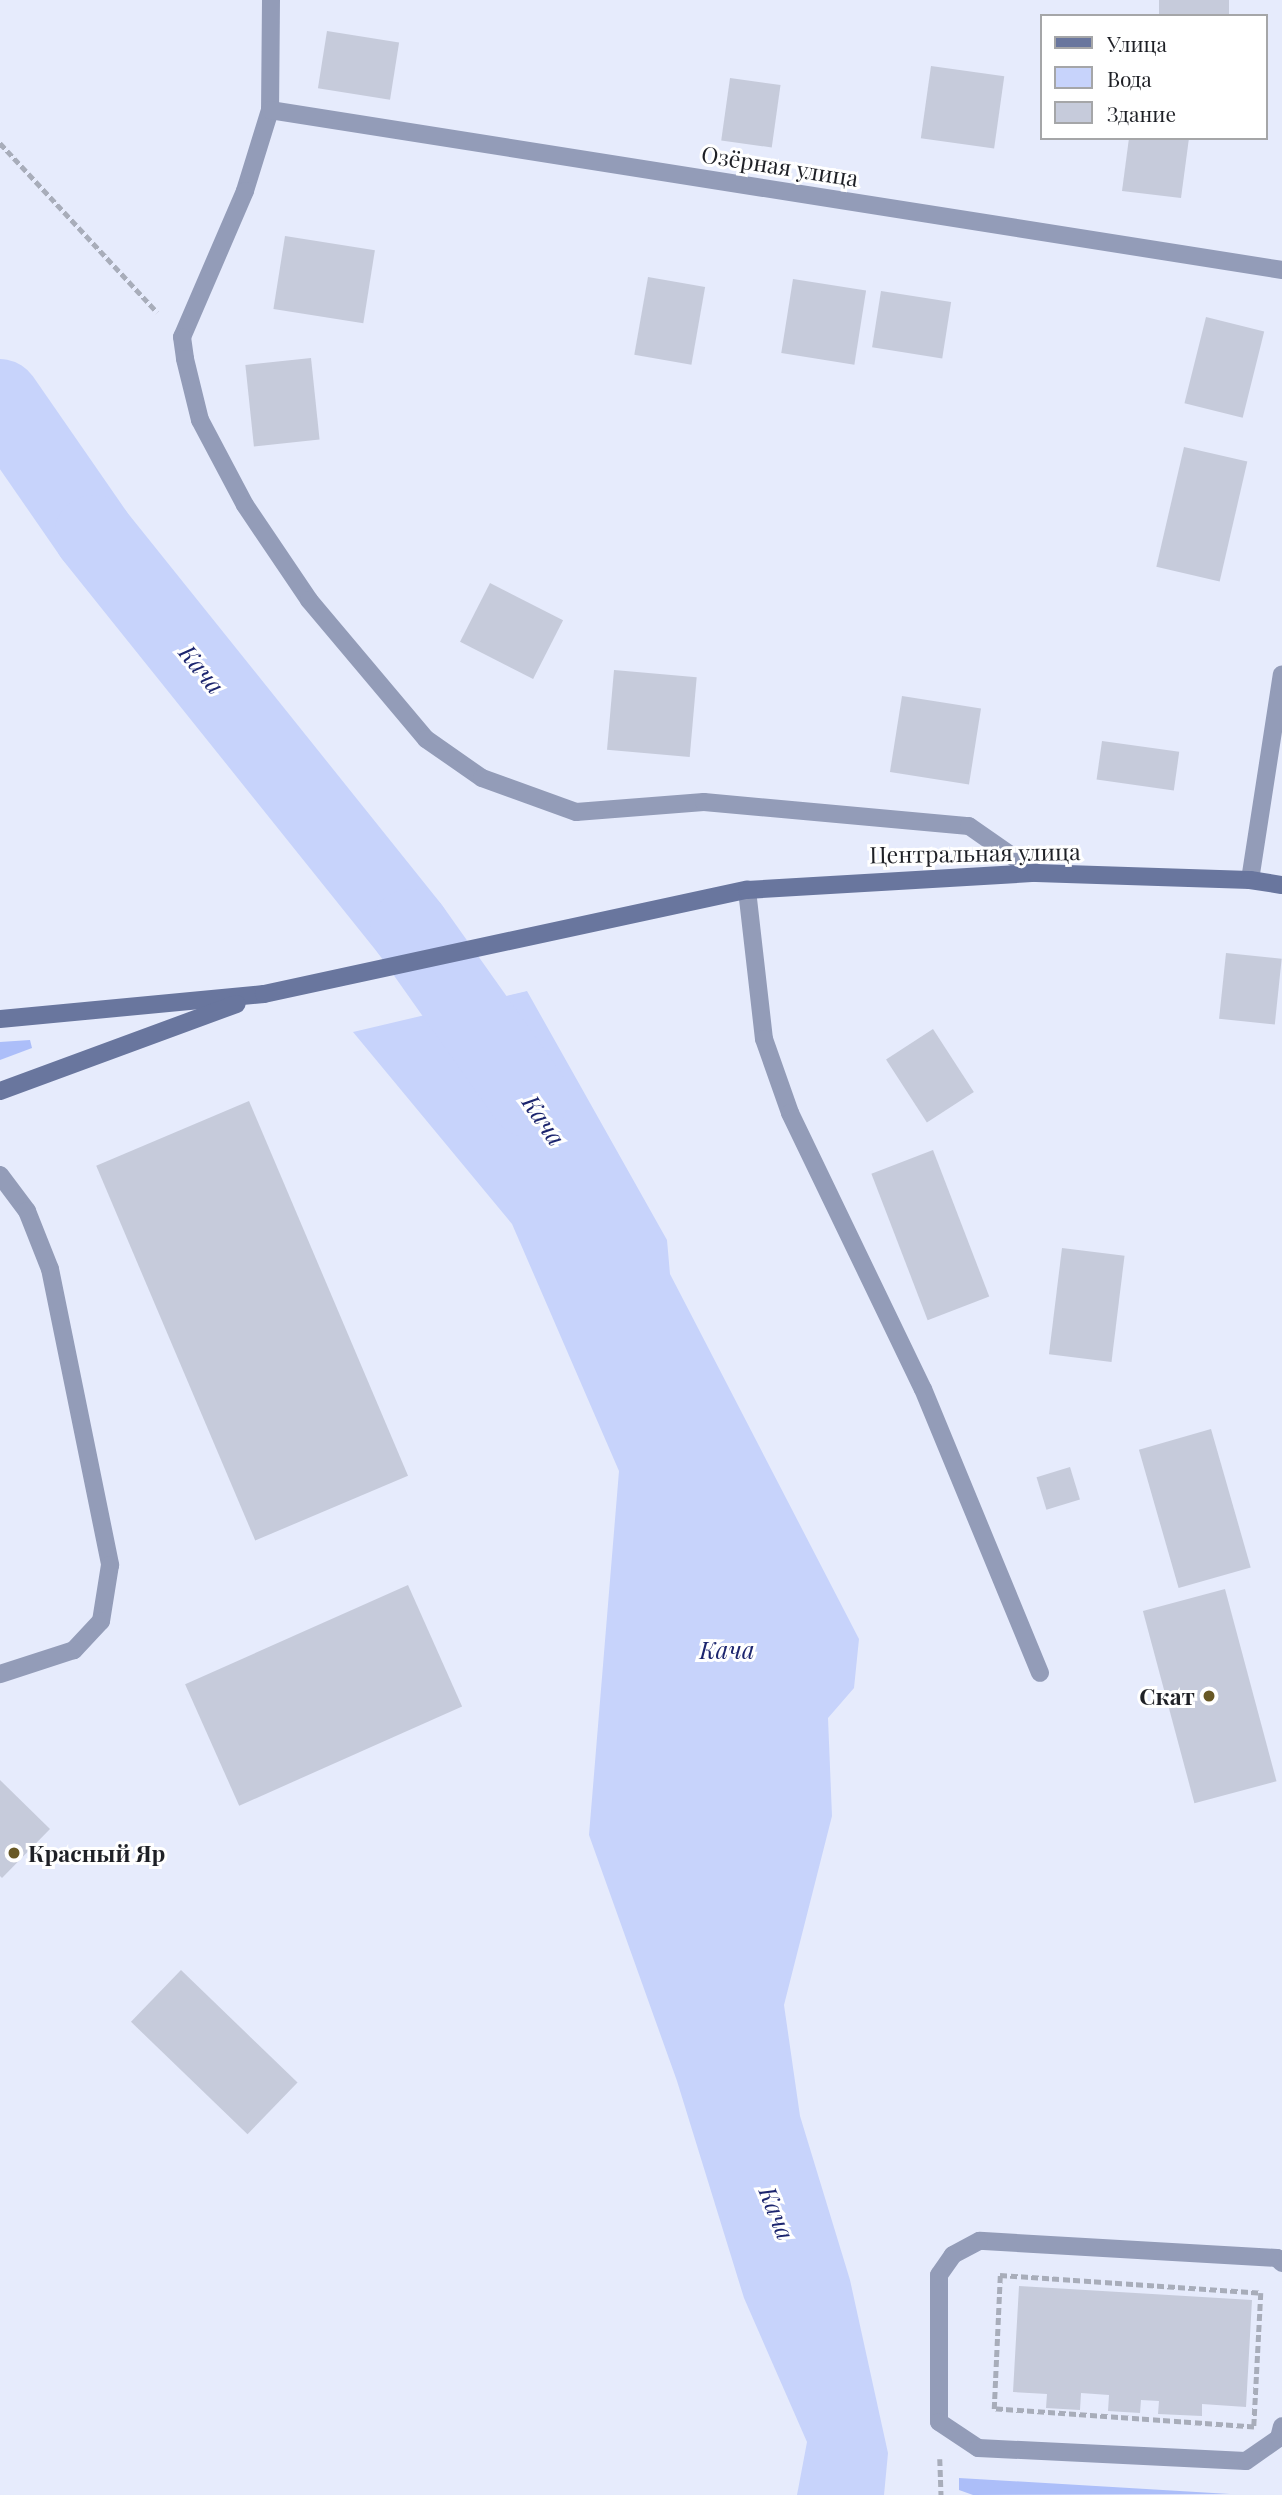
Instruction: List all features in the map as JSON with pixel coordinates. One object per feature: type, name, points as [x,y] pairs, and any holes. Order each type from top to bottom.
[{"type":"street","points":[[271,0],[270,110],[245,191],[182,337],[200,421],[245,505],[309,600],[426,739],[482,778],[576,812],[704,802],[969,826],[1036,873]]},
{"type":"street","name":"Озёрная улица","points":[[270,110],[1282,270]]},
{"type":"street","points":[[1250,880],[1282,674]]},
{"type":"street","name":"Центральная улица","points":[[264,994],[747,890],[1036,873],[1250,880],[1282,886]]},
{"type":"street","points":[[747,890],[764,1039],[790,1113],[923,1389],[1040,1673]]},
{"type":"street","points":[[0,1019],[264,994]]},
{"type":"street","points":[[0,1091],[264,994]]},
{"type":"street","points":[[0,1175],[27,1211],[50,1269],[110,1565],[101,1621],[74,1650],[0,1674]]},
{"type":"street","points":[[1282,2263],[1277,2258],[979,2241],[953,2255],[939,2274],[939,2422],[978,2448],[1246,2461],[1279,2438],[1282,2426]]},
{"type":"path","points":[[0,144],[182,337]]},
{"type":"path","points":[[1000,2275],[1261,2293],[1254,2427],[994,2409],[1000,2275]]},
{"type":"shaded area","points":[[30,1040],[32,1048],[0,1060],[0,1042]]},
{"type":"shaded area","points":[[959,2478],[1230,2494],[973,2495],[959,2490]]},
{"type":"water","name":"Кача","points":[[527,991],[667,1240],[670,1274],[859,1639],[854,1688],[828,1718],[832,1816],[784,2005],[800,2116],[850,2280],[888,2453],[884,2495],[797,2495],[807,2442],[744,2298],[677,2081],[589,1835],[619,1471],[512,1224],[353,1032]]},
{"type":"pier","points":[[526,988],[530,990],[349,1032],[352,1028]]},
{"type":"building","points":[[1159,0],[1229,0],[1229,14],[1159,14]]},
{"type":"building","points":[[327,31],[399,42],[390,100],[318,88]]},
{"type":"building","points":[[931,66],[1004,76],[994,149],[921,138]]},
{"type":"building","points":[[730,78],[781,85],[772,147],[721,140]]},
{"type":"building","points":[[1129,140],[1189,140],[1181,198],[1122,191]]},
{"type":"building","points":[[285,236],[375,250],[363,323],[273,309]]},
{"type":"building","points":[[648,277],[705,287],[691,365],[634,355]]},
{"type":"building","points":[[793,279],[866,291],[854,365],[781,353]]},
{"type":"building","points":[[881,291],[951,302],[942,358],[872,347]]},
{"type":"building","points":[[1206,317],[1264,332],[1243,418],[1184,403]]},
{"type":"building","points":[[311,358],[320,440],[254,446],[245,365]]},
{"type":"building","points":[[1184,447],[1247,462],[1220,581],[1156,567]]},
{"type":"building","points":[[490,583],[563,620],[533,679],[460,642]]},
{"type":"building","points":[[614,670],[697,677],[690,757],[607,750]]},
{"type":"building","points":[[902,696],[981,709],[969,785],[890,772]]},
{"type":"building","points":[[1102,741],[1179,752],[1174,790],[1097,780]]},
{"type":"building","points":[[1226,953],[1282,959],[1275,1024],[1219,1019]]},
{"type":"building","points":[[933,1029],[974,1092],[927,1122],[886,1059]]},
{"type":"building","points":[[249,1101],[408,1476],[255,1541],[96,1166]]},
{"type":"building","points":[[933,1150],[989,1297],[928,1320],[871,1174]]},
{"type":"building","points":[[1062,1248],[1125,1256],[1111,1362],[1049,1354]]},
{"type":"building","points":[[1211,1429],[1251,1567],[1179,1588],[1139,1450]]},
{"type":"building","points":[[1070,1467],[1080,1500],[1046,1510],[1037,1477]]},
{"type":"building","points":[[408,1585],[462,1707],[239,1806],[185,1684]]},
{"type":"building","name":"Скат","points":[[1225,1589],[1277,1781],[1194,1803],[1143,1611]]},
{"type":"building","name":"Красный Яр","points":[[0,1780],[50,1829],[2,1878],[0,1876]]},
{"type":"building","points":[[181,1970],[298,2083],[248,2134],[131,2022]]},
{"type":"building","points":[[1019,2286],[1252,2300],[1246,2407],[1202,2404],[1202,2416],[1158,2414],[1159,2401],[1141,2400],[1140,2413],[1108,2411],[1109,2395],[1081,2393],[1080,2410],[1046,2408],[1047,2394],[1013,2392]]},
{"type":"waterway","name":"Кача","points":[[0,399],[94,535],[410,929],[529,1097]]},
{"type":"place","name":"Скат","points":[[1209,1696]]},
{"type":"place","name":"Красный Яр","points":[[14,1853]]}]
